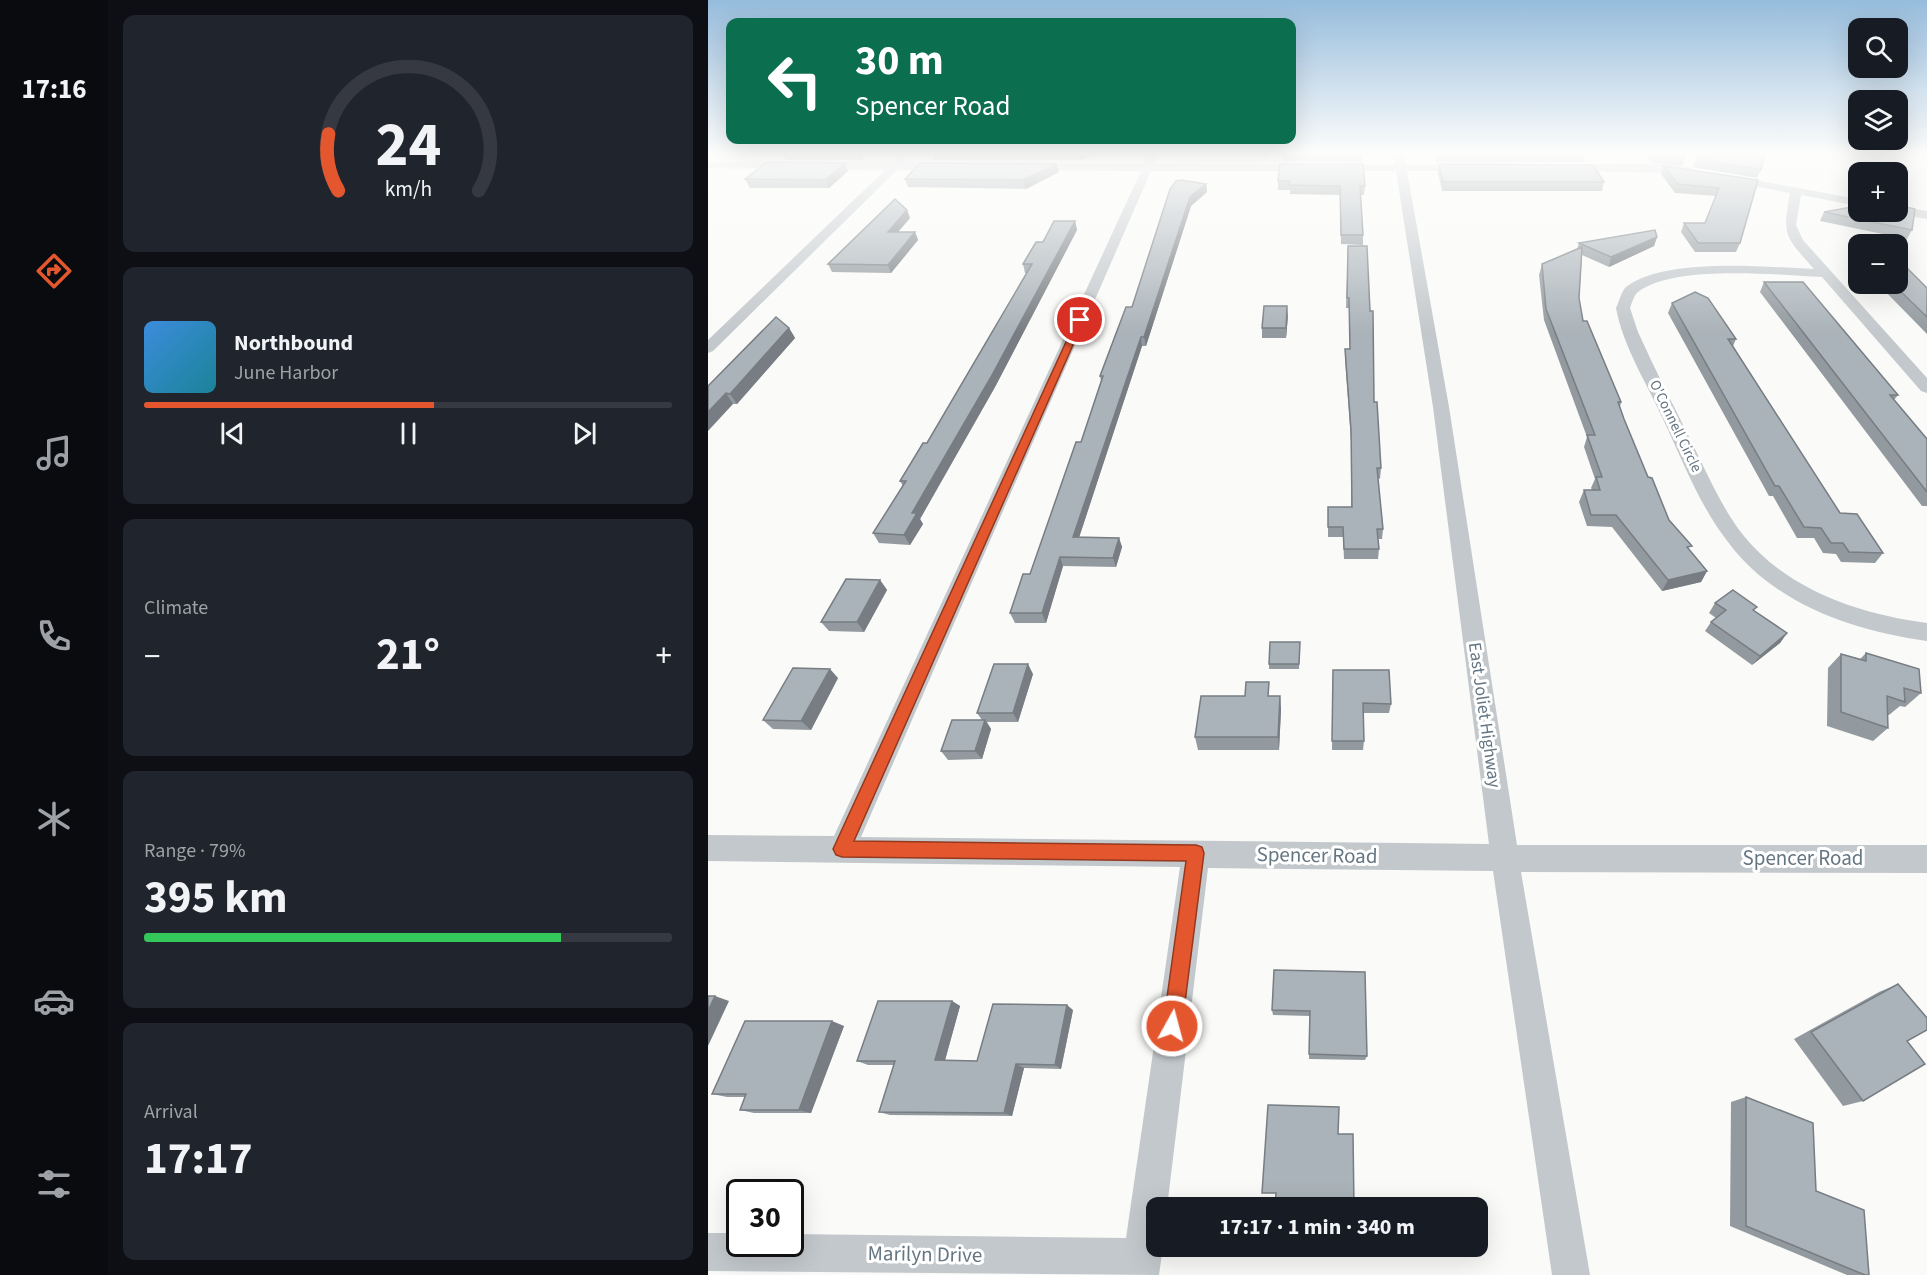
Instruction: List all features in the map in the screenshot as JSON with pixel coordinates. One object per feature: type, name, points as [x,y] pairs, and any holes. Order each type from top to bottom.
[{"type":"street","points":[[708,348],[846,214]]},
{"type":"street","points":[[842,849],[1127,214]]},
{"type":"street","name":"East Joliet Highway","points":[[1409,214],[1441,407],[1513,916],[1571,1275]]},
{"type":"street","points":[[1792,214],[1790,225],[1797,241],[1927,388]]},
{"type":"street","name":"O'Connell Circle","points":[[1823,273],[1692,272],[1657,277],[1630,291],[1623,308],[1624,318],[1727,527],[1752,557],[1765,569],[1827,608],[1870,623],[1927,632]]},
{"type":"street","name":"Spencer Road","points":[[708,848],[1506,858],[1927,859]]},
{"type":"street","points":[[1142,1266],[1196,853]]},
{"type":"street","name":"Marilyn Drive","points":[[708,1252],[1142,1266]]},
{"type":"building","points":[[880,214],[904,214],[888,232],[915,232],[888,265],[828,264]]},
{"type":"building","points":[[1162,214],[1185,214],[1144,337],[1141,337],[1073,537],[1119,538],[1113,558],[1060,557],[1042,613],[1010,613],[1023,574],[1030,574],[1076,442],[1081,442],[1103,376],[1100,376],[1126,307],[1132,307]]},
{"type":"building","points":[[1341,214],[1362,214],[1363,235],[1341,235]]},
{"type":"building","points":[[1709,214],[1748,214],[1740,243],[1698,243],[1684,223],[1705,223]]},
{"type":"building","points":[[1831,214],[1848,214],[1848,217]]},
{"type":"building","points":[[1908,214],[1914,214],[1912,230],[1873,222],[1908,222]]},
{"type":"building","points":[[1054,221],[1075,221],[991,377],[912,513],[917,513],[904,535],[873,533],[906,481],[900,481],[923,443],[927,443],[1032,264],[1023,264],[1036,242],[1043,242]]},
{"type":"building","points":[[1655,230],[1657,237],[1611,257],[1579,243]]},
{"type":"building","points":[[1348,246],[1367,246],[1370,311],[1373,311],[1374,402],[1377,402],[1381,468],[1377,468],[1383,529],[1377,529],[1379,549],[1344,549],[1343,527],[1328,527],[1328,507],[1352,507],[1351,430],[1345,349],[1350,349],[1349,298],[1347,298]]},
{"type":"building","points":[[1582,247],[1579,298],[1583,321],[1587,321],[1621,402],[1618,402],[1624,419],[1669,520],[1692,546],[1687,547],[1707,571],[1668,580],[1616,515],[1591,515],[1584,490],[1600,490],[1596,477],[1602,477],[1587,435],[1595,435],[1546,309],[1542,264]]},
{"type":"building","points":[[1908,269],[1927,288],[1927,317],[1903,294],[1908,294]]},
{"type":"building","points":[[1764,282],[1803,282],[1898,395],[1890,395],[1927,439],[1927,492]]},
{"type":"building","points":[[1695,292],[1708,298],[1736,339],[1728,339],[1840,513],[1857,514],[1883,553],[1849,552],[1843,543],[1831,543],[1821,528],[1804,527],[1779,486],[1775,486],[1672,303]]},
{"type":"building","points":[[1264,306],[1287,306],[1286,328],[1262,328]]},
{"type":"building","points":[[776,317],[789,328],[730,394],[726,393],[708,412],[708,386]]},
{"type":"building","points":[[846,579],[880,580],[857,622],[821,622]]},
{"type":"building","points":[[1733,590],[1757,607],[1753,610],[1787,633],[1760,656],[1711,622],[1726,610],[1715,603]]},
{"type":"building","points":[[1270,642],[1300,642],[1299,664],[1269,664]]},
{"type":"building","points":[[1866,653],[1919,669],[1921,693],[1904,688],[1905,702],[1887,696],[1888,728],[1841,712],[1841,654],[1866,661]]},
{"type":"building","points":[[994,664],[1028,664],[1013,713],[977,713]]},
{"type":"building","points":[[793,668],[830,669],[801,721],[763,720]]},
{"type":"building","points":[[1333,670],[1389,670],[1391,704],[1363,703],[1364,741],[1332,741]]},
{"type":"building","points":[[1246,682],[1269,682],[1268,696],[1280,696],[1278,737],[1195,737],[1201,696],[1245,696]]},
{"type":"building","points":[[952,720],[985,720],[975,751],[941,751]]},
{"type":"building","points":[[1274,970],[1365,972],[1367,1056],[1309,1054],[1310,1011],[1272,1010]]},
{"type":"building","points":[[1898,984],[1927,1018],[1927,1030],[1907,1041],[1925,1064],[1863,1101],[1811,1032]]},
{"type":"building","points":[[708,996],[715,996],[708,1011]]},
{"type":"building","points":[[878,1001],[952,1001],[935,1060],[977,1061],[993,1004],[1067,1005],[1055,1065],[1016,1064],[1004,1113],[879,1112],[895,1061],[857,1061]]},
{"type":"building","points":[[745,1021],[832,1021],[799,1110],[740,1110],[746,1094],[712,1094]]},
{"type":"building","points":[[1746,1097],[1813,1123],[1816,1191],[1864,1210],[1869,1275],[1746,1226]]},
{"type":"building","points":[[1268,1105],[1339,1107],[1338,1134],[1353,1134],[1354,1197],[1276,1197],[1276,1193],[1262,1193]]},
{"type":"route","points":[[1080,320],[842,849],[1196,853],[1172,1026]]}]
